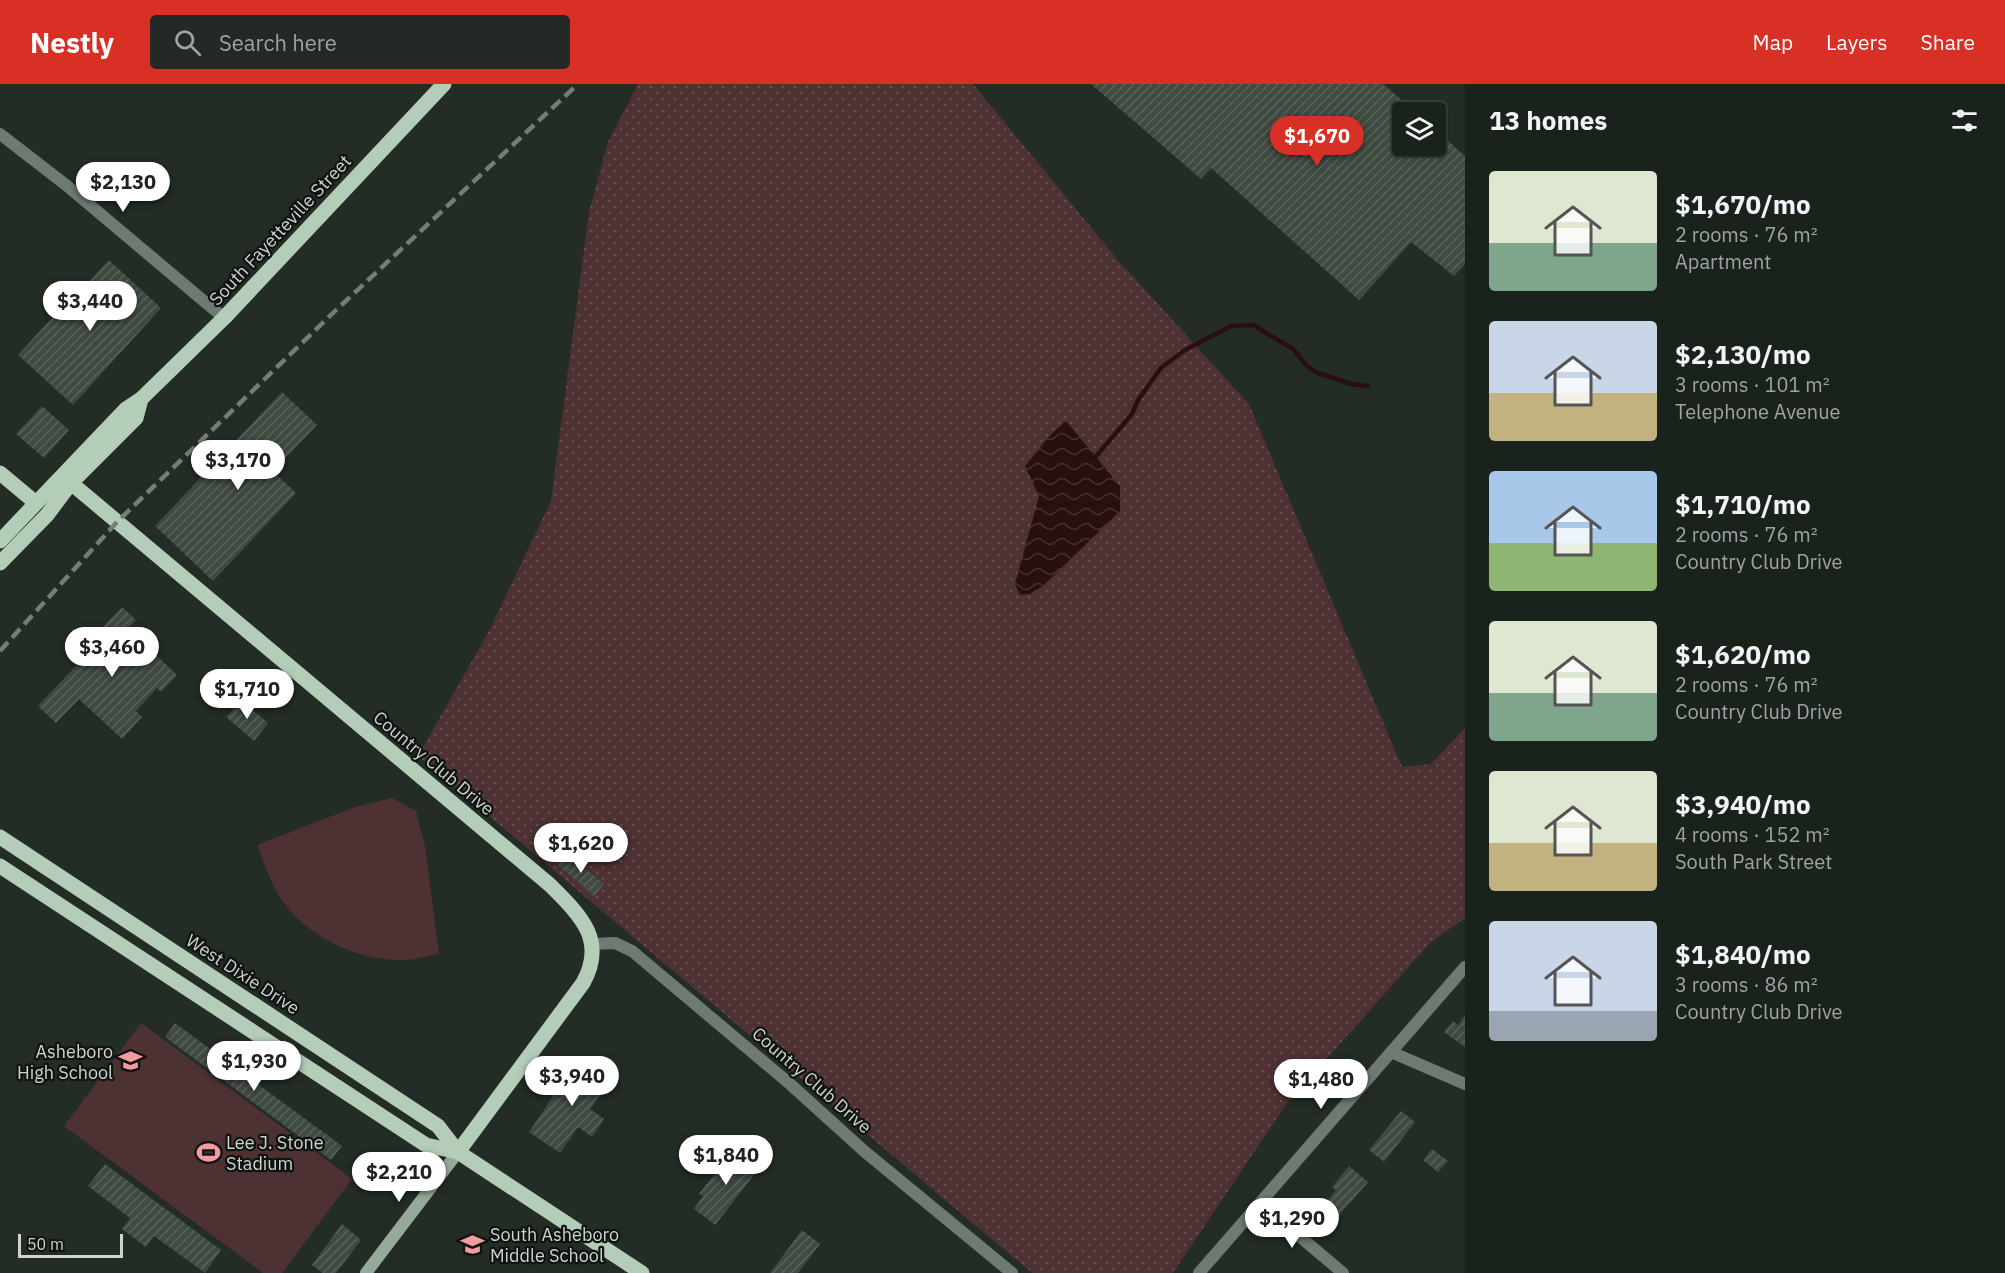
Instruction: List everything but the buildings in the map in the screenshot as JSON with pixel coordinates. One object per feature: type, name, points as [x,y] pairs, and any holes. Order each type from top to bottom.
[{"type":"main road","name":"South Fayetteville Street","points":[[0,541],[126,409],[141,399],[224,318],[444,84]]},
{"type":"main road","name":"South Fayetteville Street","points":[[0,563],[46,514],[71,483],[136,418],[141,399]]},
{"type":"main road","points":[[0,473],[36,503]]},
{"type":"main road","name":"Country Club Drive","points":[[71,483],[550,885],[578,913],[587,928],[592,944]]},
{"type":"main road","name":"West Dixie Drive","points":[[0,837],[438,1126],[458,1152],[642,1273]]},
{"type":"main road","name":"West Dixie Drive","points":[[0,866],[426,1145],[458,1152]]},
{"type":"main road","points":[[366,1273],[583,983],[592,962],[592,944]]},
{"type":"street","points":[[0,134],[66,185],[224,318]]},
{"type":"street","name":"Country Club Drive","points":[[592,944],[615,943],[632,951],[790,1084],[864,1151],[1012,1273]]},
{"type":"street","points":[[1199,1273],[1465,967]]},
{"type":"street","points":[[1391,1052],[1465,1084]]},
{"type":"street","points":[[1260,1203],[1343,1273]]},
{"type":"shaded area","points":[[638,84],[973,84],[1117,259],[1249,404],[1402,767],[1431,764],[1465,728],[1465,918],[1431,942],[1287,1103],[1173,1273],[1032,1273],[418,756],[490,629],[551,501],[589,212],[608,142]]},
{"type":"shaded area","points":[[392,798],[416,811],[425,846],[439,953],[407,960],[367,956],[350,951],[317,934],[290,910],[279,896],[257,845],[355,807]]},
{"type":"shaded area","name":"Lee J. Stone Stadium","points":[[141,1023],[352,1179],[282,1273],[263,1273],[64,1126]]},
{"type":"water","points":[[1066,421],[1120,486],[1120,511],[1043,586],[1030,594],[1020,595],[1015,584],[1039,496],[1025,466]]},
{"type":"waterway","points":[[1093,460],[1132,414],[1138,400],[1161,368],[1185,350],[1231,326],[1253,325],[1293,349],[1307,366],[1318,373],[1351,384],[1368,386]]},
{"type":"railway","points":[[0,651],[117,522],[334,312],[578,84]]},
{"type":"place","name":"Asheboro High School","points":[[131,1061]]},
{"type":"place","name":"Lee J. Stone Stadium","points":[[208,1152]]},
{"type":"place","name":"South Asheboro Middle School","points":[[472,1244]]}]
